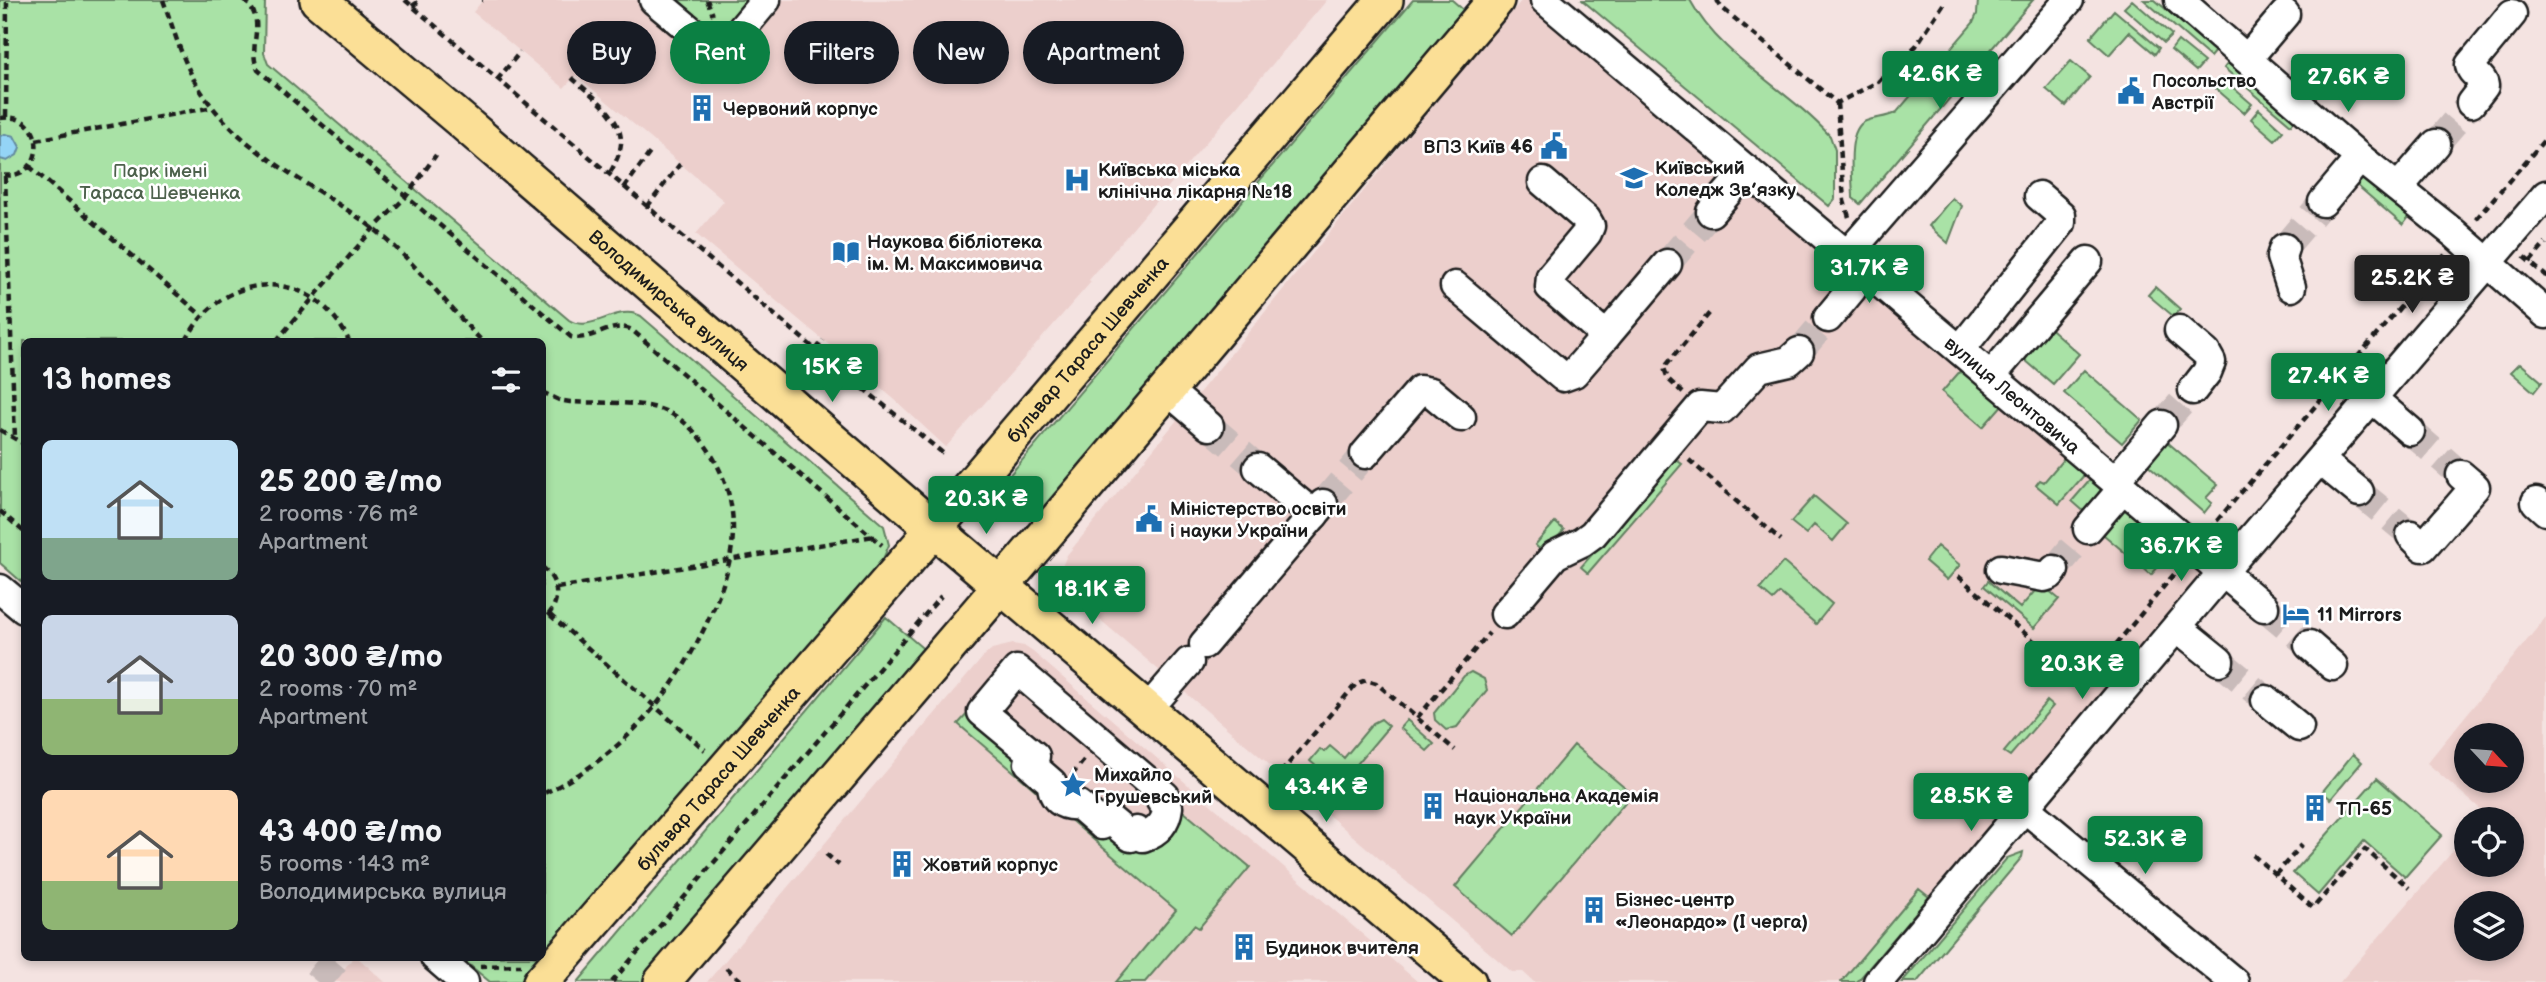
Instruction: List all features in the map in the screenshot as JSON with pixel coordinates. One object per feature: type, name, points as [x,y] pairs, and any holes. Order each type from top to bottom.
[{"type":"main road","name":"Володимирська вулиця","points":[[318,0],[454,114],[934,529],[1468,982]]},
{"type":"main road","name":"бульвар Тараса Шевченка","points":[[535,974],[934,529],[1385,0]]},
{"type":"main road","points":[[663,982],[1496,0]]},
{"type":"street","points":[[654,0],[720,55],[765,0]]},
{"type":"street","name":"вулиця Леонтовича","points":[[1545,0],[1747,170],[1856,245],[1960,350],[2264,607]]},
{"type":"street","points":[[1828,318],[1852,289],[1856,245],[2069,0]]},
{"type":"street","points":[[2179,0],[2360,158],[2488,262],[2546,314]]},
{"type":"street","points":[[2471,103],[2484,86],[2482,79],[2472,71],[2470,65],[2512,14]]},
{"type":"street","points":[[2247,59],[2285,15]]},
{"type":"street","points":[[2398,188],[2436,144]]},
{"type":"street","points":[[2323,202],[2360,158]]},
{"type":"street","points":[[1711,212],[1747,170]]},
{"type":"street","points":[[1543,182],[1586,219],[1590,226],[1551,276],[1550,288],[1606,336]]},
{"type":"street","points":[[1878,982],[2223,572],[2546,195]]},
{"type":"street","points":[[1960,350],[2062,223],[2061,215],[2039,196]]},
{"type":"street","points":[[2284,247],[2281,257],[2291,287]]},
{"type":"street","points":[[1991,376],[2088,261]]},
{"type":"street","points":[[1455,286],[1563,377],[1574,373],[1667,264]]},
{"type":"street","points":[[2179,330],[2206,353],[2211,362],[2193,390]]},
{"type":"street","points":[[1497,623],[1555,555],[1593,534],[1700,407],[1722,409],[1759,368],[1789,361],[1799,352]]},
{"type":"street","points":[[1166,389],[1209,426]]},
{"type":"street","points":[[1365,454],[1420,390],[1432,392],[1461,417]]},
{"type":"street","points":[[2372,399],[2410,431]]},
{"type":"street","points":[[2088,529],[2162,425]]},
{"type":"street","points":[[2320,460],[2359,492]]},
{"type":"street","points":[[1148,709],[1318,509],[1258,468]]},
{"type":"street","points":[[2411,535],[2423,547],[2475,487],[2461,475]]},
{"type":"street","points":[[2001,569],[2044,577],[2054,570]]},
{"type":"street","points":[[0,589],[21,607]]},
{"type":"street","points":[[2177,627],[2219,661]]},
{"type":"street","points":[[2309,645],[2333,666]]},
{"type":"street","points":[[1017,670],[1165,796],[1161,801],[1168,807],[1165,821],[1150,835],[1143,837],[1136,831],[1130,837],[1108,818],[1102,825],[1079,805],[1065,805],[1059,801],[1052,790],[1052,783],[1029,763],[1035,756],[982,712],[1017,670]]},
{"type":"street","points":[[2266,700],[2299,727]]},
{"type":"street","points":[[2025,808],[2234,982]]},
{"type":"street","points":[[444,961],[472,974]]},
{"type":"path","points":[[7,0],[3,117],[19,119],[26,123],[36,140],[37,151],[29,166],[18,174],[3,176],[15,438]]},
{"type":"path","points":[[163,0],[188,69],[213,107],[242,137],[279,168],[373,229],[401,254],[479,338]]},
{"type":"path","points":[[244,0],[253,8],[256,16],[254,59],[258,70],[405,198],[572,337],[581,338],[623,327],[632,330],[882,544]]},
{"type":"path","points":[[405,0],[624,188],[944,454]]},
{"type":"path","points":[[412,6],[421,0]]},
{"type":"path","points":[[1717,0],[1721,7],[1837,103],[1844,201],[1856,245]]},
{"type":"path","points":[[1837,103],[1878,82],[1916,46],[1946,0]]},
{"type":"path","points":[[497,80],[520,51]]},
{"type":"path","points":[[579,84],[600,102],[615,121],[622,141],[610,175]]},
{"type":"path","points":[[36,140],[213,107]]},
{"type":"path","points":[[2074,684],[2084,683],[2546,138]]},
{"type":"path","points":[[624,188],[652,150]]},
{"type":"path","points":[[279,338],[373,229],[405,198],[436,155]]},
{"type":"path","points":[[647,207],[680,163]]},
{"type":"path","points":[[29,166],[201,315]]},
{"type":"path","points":[[2530,262],[2546,243]]},
{"type":"path","points":[[188,338],[201,315],[211,305],[234,291],[261,285],[288,287],[315,299],[335,316],[347,338]]},
{"type":"path","points":[[1700,407],[1668,379],[1664,368],[1713,310]]},
{"type":"path","points":[[816,349],[823,340]]},
{"type":"path","points":[[546,394],[566,401],[650,407],[671,414],[689,428],[711,455],[727,487],[734,527],[723,587],[701,636],[671,687],[623,741],[591,767],[546,792]]},
{"type":"path","points":[[0,430],[21,441]]},
{"type":"path","points":[[1670,443],[1781,540]]},
{"type":"path","points":[[0,511],[21,529]]},
{"type":"path","points":[[556,588],[875,536]]},
{"type":"path","points":[[546,571],[551,575],[556,588],[556,602],[546,618]]},
{"type":"path","points":[[1958,576],[2078,679]]},
{"type":"path","points":[[612,982],[942,596]]},
{"type":"path","points":[[550,615],[709,753]]},
{"type":"path","points":[[1417,718],[1497,623]]},
{"type":"path","points":[[1257,802],[1360,681],[1376,683],[1455,750]]},
{"type":"path","points":[[2275,875],[2302,845]]},
{"type":"path","points":[[2253,855],[2313,908],[2365,849],[2409,888]]},
{"type":"path","points":[[826,854],[839,865]]},
{"type":"path","points":[[726,968],[743,982]]},
{"type":"path","points":[[472,974],[535,974]]},
{"type":"shaded area","points":[[483,0],[1327,0],[1089,280],[1091,282],[946,447],[894,399],[696,234],[724,201],[587,84],[656,84],[656,21],[567,21],[568,84],[564,88],[473,12]]},
{"type":"shaded area","points":[[1522,0],[1533,0],[2201,572],[2196,583],[1857,982],[1534,982],[1523,972],[1512,972],[1070,594],[1061,580],[1060,571],[1067,555]]},
{"type":"shaded area","points":[[2546,617],[2546,982],[2340,982],[2454,850],[2454,877],[2524,877],[2524,807],[2478,807],[2462,793],[2524,793],[2524,723],[2460,723]]},
{"type":"shaded area","points":[[1013,644],[1024,646],[1033,652],[1418,982],[707,982],[984,656],[992,649]]},
{"type":"shaded area","points":[[2454,730],[2454,786],[2427,763]]},
{"type":"shaded area","points":[[351,961],[361,961],[385,982],[333,982]]},
{"type":"green space","name":"Парк імені Тараса Шевченка","points":[[0,0],[265,0],[264,53],[268,64],[569,320],[586,323],[623,313],[641,316],[884,526],[889,545],[881,564],[546,955],[546,338],[21,338],[21,581],[0,563]]},
{"type":"green space","points":[[663,0],[758,0],[740,21],[688,21]]},
{"type":"green space","points":[[1413,0],[1452,0],[1467,13],[1040,517],[1002,484]]},
{"type":"green space","points":[[1582,0],[1690,0],[1719,39],[1830,136],[1835,150],[1835,199],[1829,206]]},
{"type":"green space","points":[[1978,0],[2033,0],[1860,204],[1853,198],[1852,168],[1853,144],[1859,126],[1866,121],[1897,112],[1973,23]]},
{"type":"green space","points":[[2132,0],[2172,35],[2164,43],[2124,8]]},
{"type":"green space","points":[[2144,0],[2155,0],[2215,51],[2210,57]]},
{"type":"green space","points":[[2114,10],[2159,48],[2155,54],[2129,32],[2109,55],[2090,38]]},
{"type":"green space","points":[[2178,41],[2204,62],[2196,71],[2171,50]]},
{"type":"green space","points":[[2071,61],[2090,77],[2066,106],[2046,89]]},
{"type":"green space","points":[[2228,63],[2295,120],[2291,125],[2224,68]]},
{"type":"green space","points":[[2222,78],[2252,104],[2244,113],[2214,87]]},
{"type":"green space","points":[[2259,109],[2283,131],[2275,140],[2251,119]]},
{"type":"green space","points":[[2358,174],[2409,217],[2403,225],[2352,181]]},
{"type":"green space","points":[[1952,198],[1962,206],[1948,243],[1929,226]]},
{"type":"green space","points":[[2155,287],[2180,309],[2173,316],[2148,295]]},
{"type":"green space","points":[[2044,323],[2079,354],[2053,384],[2018,354]]},
{"type":"green space","points":[[2520,363],[2542,382],[2534,392],[2511,372]]},
{"type":"green space","points":[[1962,369],[2003,404],[1983,427],[1942,392]]},
{"type":"green space","points":[[2084,370],[2142,420],[2122,443],[2064,393]]},
{"type":"green space","points":[[2166,441],[2218,485],[2206,498],[2212,503],[2204,513],[2147,464]]},
{"type":"green space","points":[[2066,456],[2086,473],[2059,504],[2036,485],[2040,480],[2044,482]]},
{"type":"green space","points":[[1675,459],[1682,464],[1588,573],[1581,567]]},
{"type":"green space","points":[[2091,479],[2107,492],[2088,515],[2072,501]]},
{"type":"green space","points":[[1814,496],[1847,524],[1833,541],[1814,525],[1806,534],[1791,522]]},
{"type":"green space","points":[[2120,504],[2151,530],[2129,556],[2098,530]]},
{"type":"green space","points":[[1555,522],[1564,530],[1544,553],[1535,545]]},
{"type":"green space","points":[[2158,535],[2174,549],[2151,575],[2136,561]]},
{"type":"green space","points":[[1937,546],[1960,565],[1947,580],[1925,561]]},
{"type":"green space","points":[[1783,562],[1832,604],[1816,624],[1780,593],[1773,600],[1760,589]]},
{"type":"green space","points":[[1988,581],[2020,608],[2041,584],[2059,599],[2034,628],[1984,586]]},
{"type":"green space","points":[[886,617],[927,652],[646,982],[578,982]]},
{"type":"green space","points":[[1471,672],[1484,679],[1487,690],[1457,727],[1446,730],[1435,720],[1434,713],[1464,676]]},
{"type":"green space","points":[[2047,701],[2053,706],[2010,756],[2004,752]]},
{"type":"green space","points":[[971,710],[1052,783],[1143,837],[1165,796],[1250,867],[1199,928],[1194,925],[1145,982],[1116,982],[1176,910],[958,724]]},
{"type":"green space","points":[[1381,719],[1389,726],[1347,776],[1353,781],[1345,791],[1310,761],[1320,749],[1324,752],[1330,746],[1344,758],[1373,723]]},
{"type":"green space","points":[[1407,720],[1434,744],[1427,751],[1400,728]]},
{"type":"green space","points":[[1574,745],[1632,794],[1512,936],[1455,887]]},
{"type":"green space","points":[[2353,754],[2362,762],[2331,799],[2322,792]]},
{"type":"green space","points":[[2377,778],[2442,835],[2405,877],[2364,841],[2318,895],[2293,873]]},
{"type":"green space","points":[[2023,852],[2022,857],[1917,982],[1902,982],[2007,858]]},
{"type":"green space","points":[[1919,889],[1929,897],[1857,982],[1841,982]]},
{"type":"green space","name":"Парк імені Тараса Шевченка","points":[[465,961],[541,961],[524,981],[490,982]]},
{"type":"water","points":[[0,136],[14,136],[20,147],[17,155],[7,161],[0,159]]},
{"type":"tunnel","points":[[2436,144],[2471,103]]},
{"type":"tunnel","points":[[2284,248],[2323,202]]},
{"type":"tunnel","points":[[1667,264],[1711,212]]},
{"type":"tunnel","points":[[1799,352],[1828,318]]},
{"type":"tunnel","points":[[2162,425],[2193,390]]},
{"type":"tunnel","points":[[1209,426],[1258,468]]},
{"type":"tunnel","points":[[2410,431],[2461,475]]},
{"type":"tunnel","points":[[1323,504],[1365,454]]},
{"type":"tunnel","points":[[2359,492],[2411,535]]},
{"type":"tunnel","points":[[2054,570],[2088,529]]},
{"type":"tunnel","points":[[2264,607],[2309,645]]},
{"type":"tunnel","points":[[2219,661],[2266,700]]},
{"type":"tunnel","points":[[317,982],[335,961]]},
{"type":"place","name":"Посольство Австрії","points":[[2131,91]]},
{"type":"place","name":"Червоний корпус","points":[[702,108]]},
{"type":"place","name":"ВПЗ Київ 46","points":[[1554,146]]},
{"type":"place","name":"Київський Коледж Зв’язку","points":[[1634,178]]},
{"type":"place","name":"Київська міська клінічна лікарня №18","points":[[1077,180]]},
{"type":"place","name":"Наукова бібліотека ім. М. Максимовича","points":[[846,252]]},
{"type":"place","name":"Міністерство освіти і науки України","points":[[1149,519]]},
{"type":"place","name":"11 Mirrors","points":[[2296,614]]},
{"type":"place","name":"Михайло Грушевський","points":[[1073,785]]},
{"type":"place","name":"Національна Академія наук України","points":[[1433,806]]},
{"type":"place","name":"ТП-65","points":[[2315,808]]},
{"type":"place","name":"Жовтий корпус","points":[[902,864]]},
{"type":"place","name":"Бізнес-центр «Леонардо» (I черга)","points":[[1594,910]]},
{"type":"place","name":"Будинок вчителя","points":[[1244,947]]}]
